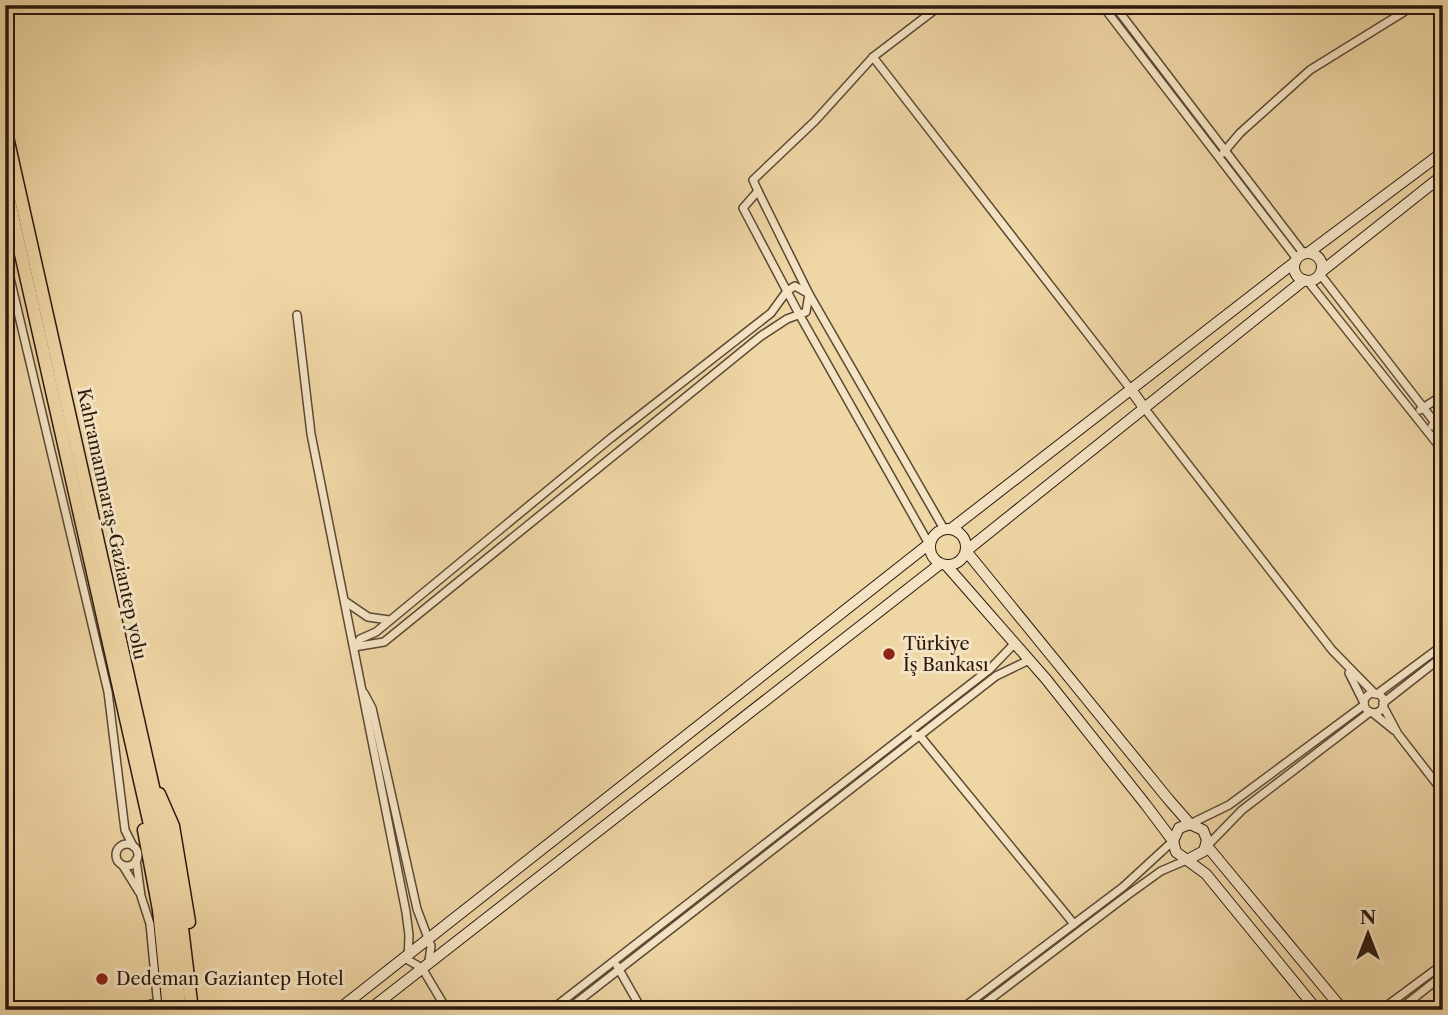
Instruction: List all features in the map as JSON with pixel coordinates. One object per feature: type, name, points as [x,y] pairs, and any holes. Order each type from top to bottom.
[{"type":"highway","name":"Kahramanmaraş-Gaziantep yolu","points":[[5,128],[150,777],[176,929]]},
{"type":"highway","name":"Kahramanmaraş-Gaziantep yolu","points":[[5,183],[143,795],[176,929]]},
{"type":"highway","points":[[150,777],[173,826],[198,1010]]},
{"type":"highway","points":[[143,795],[144,835],[159,910],[163,1009]]},
{"type":"highway","points":[[176,929],[180,1010]]},
{"type":"highway","points":[[176,929],[192,1010]]},
{"type":"street","points":[[941,5],[873,57],[815,121],[753,180],[809,294],[948,529],[963,536],[966,551],[1190,824],[1203,830],[1206,846],[1343,1010]]},
{"type":"street","points":[[1102,5],[1301,257],[1319,258],[1321,272],[1443,433]]},
{"type":"street","points":[[1114,5],[1222,154]]},
{"type":"street","points":[[1222,154],[1240,133],[1310,70],[1415,5]]},
{"type":"street","points":[[873,57],[1346,667],[1376,694],[1398,734],[1443,792]]},
{"type":"street","points":[[338,1010],[929,544],[937,532],[948,529],[1132,391],[1301,257],[1443,152]]},
{"type":"street","points":[[369,1010],[944,565],[960,562],[966,551],[1305,280],[1321,272],[1442,176],[1433,160]]},
{"type":"street","points":[[758,191],[743,208],[799,314],[929,544],[933,558],[944,565],[1015,643],[1173,841],[1176,852],[1206,874],[1317,1010]]},
{"type":"street","points":[[5,257],[108,692],[125,830],[138,854],[132,865],[123,866]]},
{"type":"street","points":[[1301,257],[1295,270],[1443,451]]},
{"type":"street","points":[[354,647],[360,639],[376,632],[611,438],[771,313],[787,291],[795,286],[809,294]]},
{"type":"street","points":[[354,647],[384,642],[761,336],[806,312],[809,294]]},
{"type":"street","points":[[297,315],[311,434],[364,692],[372,708],[402,844],[432,954],[425,966]]},
{"type":"street","points":[[1414,415],[1443,395]]},
{"type":"street","points":[[1427,431],[1443,412]]},
{"type":"street","points":[[345,602],[368,617],[389,620]]},
{"type":"street","points":[[551,1010],[990,669],[1031,631]]},
{"type":"street","points":[[960,1010],[1138,875],[1173,841],[1179,828],[1229,805],[1364,704],[1367,696],[1376,694],[1443,645]]},
{"type":"street","points":[[567,1010],[996,676],[1029,660],[1045,648]]},
{"type":"street","points":[[976,1010],[1161,871],[1198,856],[1242,810],[1443,656]]},
{"type":"street","points":[[1346,667],[1364,704],[1398,734]]},
{"type":"street","points":[[364,692],[363,708],[409,935],[406,954],[408,960],[425,966],[447,1010]]},
{"type":"street","points":[[908,733],[920,736],[1074,924]]},
{"type":"street","points":[[845,781],[850,789]]},
{"type":"street","points":[[125,830],[116,859],[141,896]]},
{"type":"street","points":[[392,846],[402,844]]},
{"type":"street","points":[[118,848],[124,845],[133,846]]},
{"type":"street","points":[[758,849],[764,856]]},
{"type":"street","points":[[136,860],[141,896],[150,924],[155,981],[163,1009]]},
{"type":"street","points":[[613,960],[642,1010]]},
{"type":"street","points":[[1381,1010],[1443,964]]},
{"type":"street","points":[[1399,1010],[1443,975]]},
{"type":"street","points":[[141,1010],[148,1004],[155,981]]},
{"type":"street","points":[[148,1004],[163,1009]]},
{"type":"place","name":"Türkiye İş Bankası","points":[[889,654]]},
{"type":"place","name":"Dedeman Gaziantep Hotel","points":[[102,979]]}]
